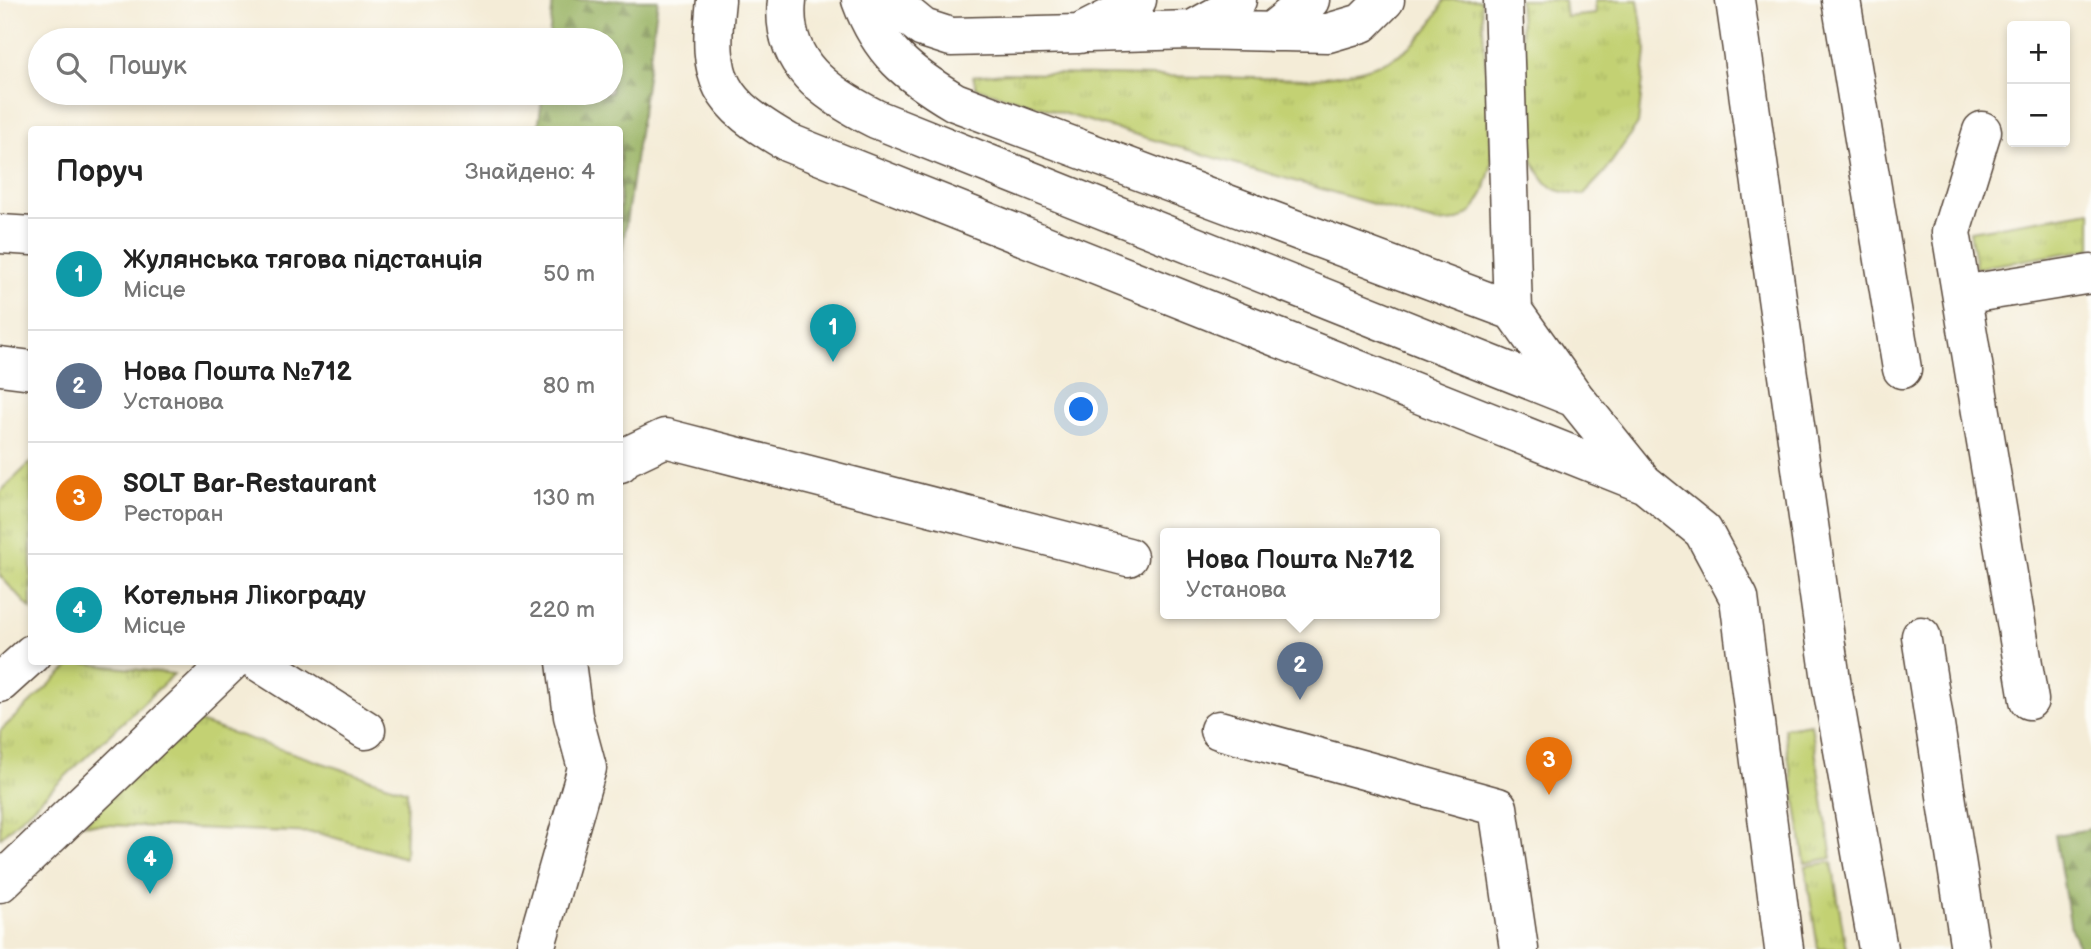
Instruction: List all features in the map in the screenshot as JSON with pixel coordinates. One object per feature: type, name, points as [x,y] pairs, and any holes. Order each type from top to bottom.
[{"type":"street","points":[[716,0],[712,64],[725,93],[752,121],[789,143],[1645,484]]},
{"type":"street","points":[[787,0],[792,45],[810,77],[853,108],[1575,398]]},
{"type":"street","points":[[861,0],[872,30],[893,56],[921,82],[955,102],[1513,311]]},
{"type":"street","points":[[889,0],[923,28],[951,37],[1192,30],[1328,33],[1362,23],[1385,0]]},
{"type":"street","points":[[1079,34],[1120,13],[1137,0]]},
{"type":"street","points":[[1192,30],[1228,10],[1237,0]]},
{"type":"street","points":[[1271,32],[1310,0]]},
{"type":"street","points":[[1503,0],[1513,311],[1575,398],[1645,484],[1703,531],[1739,598],[1784,949]]},
{"type":"street","points":[[1735,0],[1832,687],[1878,949]]},
{"type":"street","points":[[1841,0],[1902,369]]},
{"type":"street","points":[[1982,131],[1951,232],[2029,700]]},
{"type":"street","points":[[0,233],[28,236]]},
{"type":"street","points":[[1962,295],[2091,274]]},
{"type":"street","points":[[0,366],[28,370]]},
{"type":"street","points":[[623,457],[665,438],[1128,557]]},
{"type":"street","points":[[1921,636],[1970,949]]},
{"type":"street","points":[[0,683],[28,658]]},
{"type":"street","points":[[0,883],[228,665]]},
{"type":"street","points":[[264,665],[366,730]]},
{"type":"street","points":[[535,949],[587,768],[573,716],[566,665]]},
{"type":"street","points":[[1219,730],[1498,807],[1519,949]]},
{"type":"green space","points":[[553,0],[658,0],[623,244],[623,126],[538,126],[541,105],[623,105],[623,28],[550,28]]},
{"type":"green space","points":[[1444,0],[1481,0],[1492,163],[1484,192],[1473,211],[1456,221],[1438,223],[976,88],[973,76],[1004,73],[1310,79],[1332,76],[1372,67],[1406,50],[1434,20]]},
{"type":"green space","points":[[1519,0],[1564,0],[1566,17],[1596,14],[1595,0],[1638,0],[1646,51],[1638,124],[1604,173],[1583,195],[1551,187],[1532,160]]},
{"type":"green space","points":[[2091,211],[2091,249],[1976,268],[1970,231]]},
{"type":"green space","points":[[28,465],[28,606],[0,576],[0,492]]},
{"type":"green space","points":[[71,665],[99,665],[174,674],[0,838],[0,731]]},
{"type":"green space","points":[[190,719],[407,791],[405,858],[318,833],[84,824]]},
{"type":"green space","points":[[1811,724],[1832,858],[1805,863],[1784,728]]},
{"type":"green space","points":[[2091,829],[2091,949],[2080,949],[2071,929],[2055,835]]},
{"type":"green space","points":[[1832,862],[1846,949],[1818,949],[1805,866]]},
{"type":"place","name":"Жулянська тягова підстанція","points":[[833,362]]},
{"type":"place","name":"Нова Пошта №712","points":[[1300,700]]},
{"type":"place","name":"SOLT Bar-Restaurant","points":[[1549,795]]},
{"type":"place","name":"Котельня Лікограду","points":[[150,894]]}]
